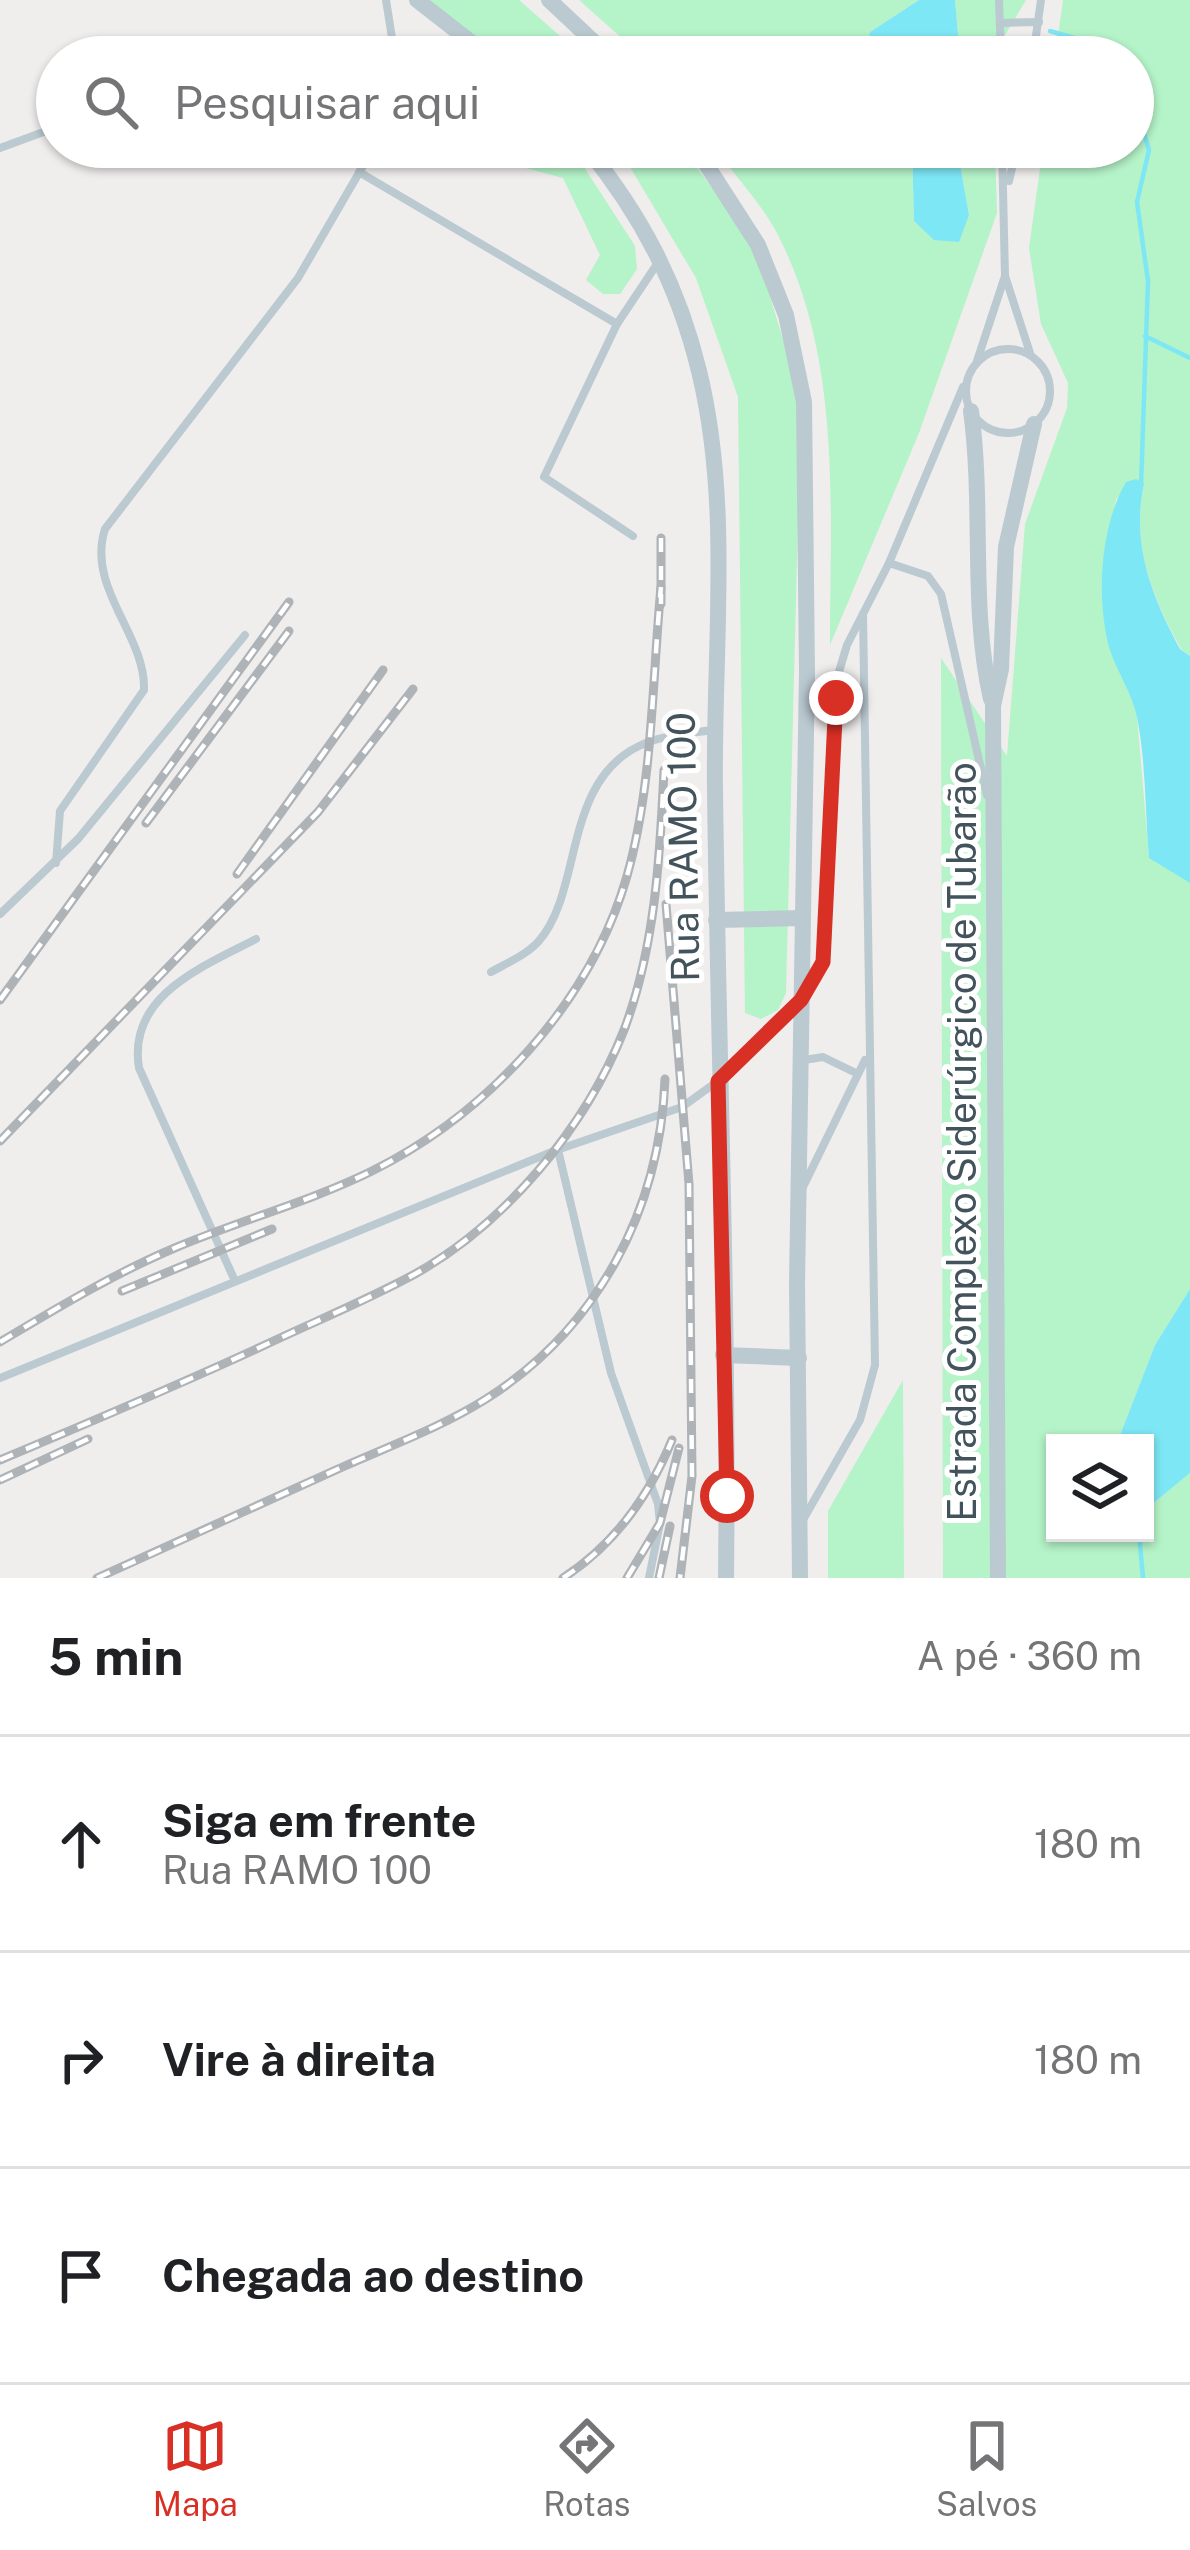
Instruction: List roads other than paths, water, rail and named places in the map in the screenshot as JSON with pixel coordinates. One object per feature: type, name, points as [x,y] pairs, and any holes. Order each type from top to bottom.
[{"type":"street","points":[[417,0],[463,36]]},
{"type":"street","points":[[549,0],[588,36]]},
{"type":"street","name":"Rua RAMO 100","points":[[600,168],[661,259],[687,329],[710,433],[718,548],[714,730],[726,1578]]},
{"type":"street","points":[[708,168],[758,245],[785,315],[804,401],[800,1578]]},
{"type":"street","name":"Estrada Complexo Siderúrgico de Tubarão","points":[[971,412],[980,480],[984,667],[993,706]]},
{"type":"street","name":"Estrada Complexo Siderúrgico de Tubarão","points":[[998,1578],[993,706],[1001,669],[1006,548],[1034,424]]},
{"type":"street","points":[[716,920],[802,918]]},
{"type":"street","points":[[722,1355],[799,1358]]},
{"type":"lane","points":[[386,0],[392,36]]},
{"type":"lane","points":[[999,0],[1001,36]]},
{"type":"lane","points":[[1037,36],[1041,0]]},
{"type":"lane","points":[[1001,23],[1039,22]]},
{"type":"lane","points":[[0,148],[36,135]]},
{"type":"lane","points":[[56,863],[56,827],[70,791],[144,690],[144,677],[116,614],[100,557],[105,529],[298,278],[361,168]]},
{"type":"lane","name":"Estrada Complexo Siderúrgico de Tubarão","points":[[971,412],[968,375],[1005,277],[1005,168]]},
{"type":"lane","points":[[1007,188],[1012,168]]},
{"type":"lane","points":[[359,172],[617,324]]},
{"type":"lane","points":[[633,536],[544,477],[617,324],[661,259]]},
{"type":"lane","name":"Estrada Complexo Siderúrgico de Tubarão","points":[[1005,277],[1030,354],[1042,365],[1050,397],[1034,424]]},
{"type":"lane","points":[[977,361],[1002,349],[1030,354]]},
{"type":"lane","points":[[0,1378],[558,1150],[682,1107],[718,1081],[801,1000],[817,978],[827,941],[838,675],[968,375]]},
{"type":"lane","points":[[971,412],[1000,433],[1034,424]]},
{"type":"lane","points":[[889,563],[928,576],[941,594],[991,814]]},
{"type":"lane","points":[[800,1524],[860,1420],[875,1365],[866,1058],[863,611]]},
{"type":"lane","points":[[0,914],[56,863],[245,635]]},
{"type":"lane","points":[[491,972],[524,954],[548,928],[591,795],[619,758],[661,739],[714,730]]},
{"type":"lane","points":[[235,1281],[139,1068],[135,1046],[152,1005],[197,970],[256,939]]},
{"type":"lane","points":[[801,1060],[823,1058],[858,1074]]},
{"type":"lane","points":[[800,1194],[866,1058]]},
{"type":"lane","points":[[558,1150],[610,1373],[658,1504],[660,1523],[649,1578]]},
{"type":"water","points":[[919,0],[955,0],[958,36],[869,36]]},
{"type":"water","points":[[913,168],[961,168],[969,215],[959,242],[934,240],[914,221]]},
{"type":"water","points":[[1136,479],[1144,484],[1140,528],[1153,590],[1180,649],[1190,656],[1190,883],[1149,858],[1137,717],[1105,627],[1106,541],[1117,500],[1126,482]]},
{"type":"water","points":[[1190,1289],[1190,1473],[1154,1503],[1154,1434],[1120,1434],[1155,1345]]},
{"type":"waterway","points":[[1050,31],[1068,36]]},
{"type":"waterway","points":[[1141,486],[1148,281],[1137,202],[1145,168]]},
{"type":"waterway","points":[[1145,336],[1190,358]]},
{"type":"waterway","points":[[1140,1542],[1143,1578]]},
{"type":"railway","points":[[661,538],[661,604]]},
{"type":"railway","points":[[0,1342],[154,1257],[372,1171],[456,1118],[530,1049],[588,967],[627,876],[647,769],[661,587]]},
{"type":"railway","points":[[0,1000],[289,602]]},
{"type":"railway","points":[[146,823],[289,631]]},
{"type":"railway","points":[[237,874],[383,670]]},
{"type":"railway","points":[[0,1141],[318,812],[413,689]]},
{"type":"railway","points":[[0,1460],[397,1284],[449,1253],[511,1200],[588,1102],[624,1030],[649,935],[664,770]]},
{"type":"railway","points":[[666,904],[689,1184],[692,1476],[680,1578]]},
{"type":"railway","points":[[97,1578],[432,1428],[486,1399],[526,1370],[591,1301],[616,1261],[651,1174],[665,1079]]},
{"type":"railway","points":[[122,1291],[272,1229]]},
{"type":"railway","points":[[0,1480],[88,1439]]},
{"type":"railway","points":[[563,1578],[628,1518],[672,1440]]},
{"type":"railway","points":[[627,1578],[660,1523],[679,1448]]},
{"type":"railway","points":[[659,1578],[670,1526]]}]
